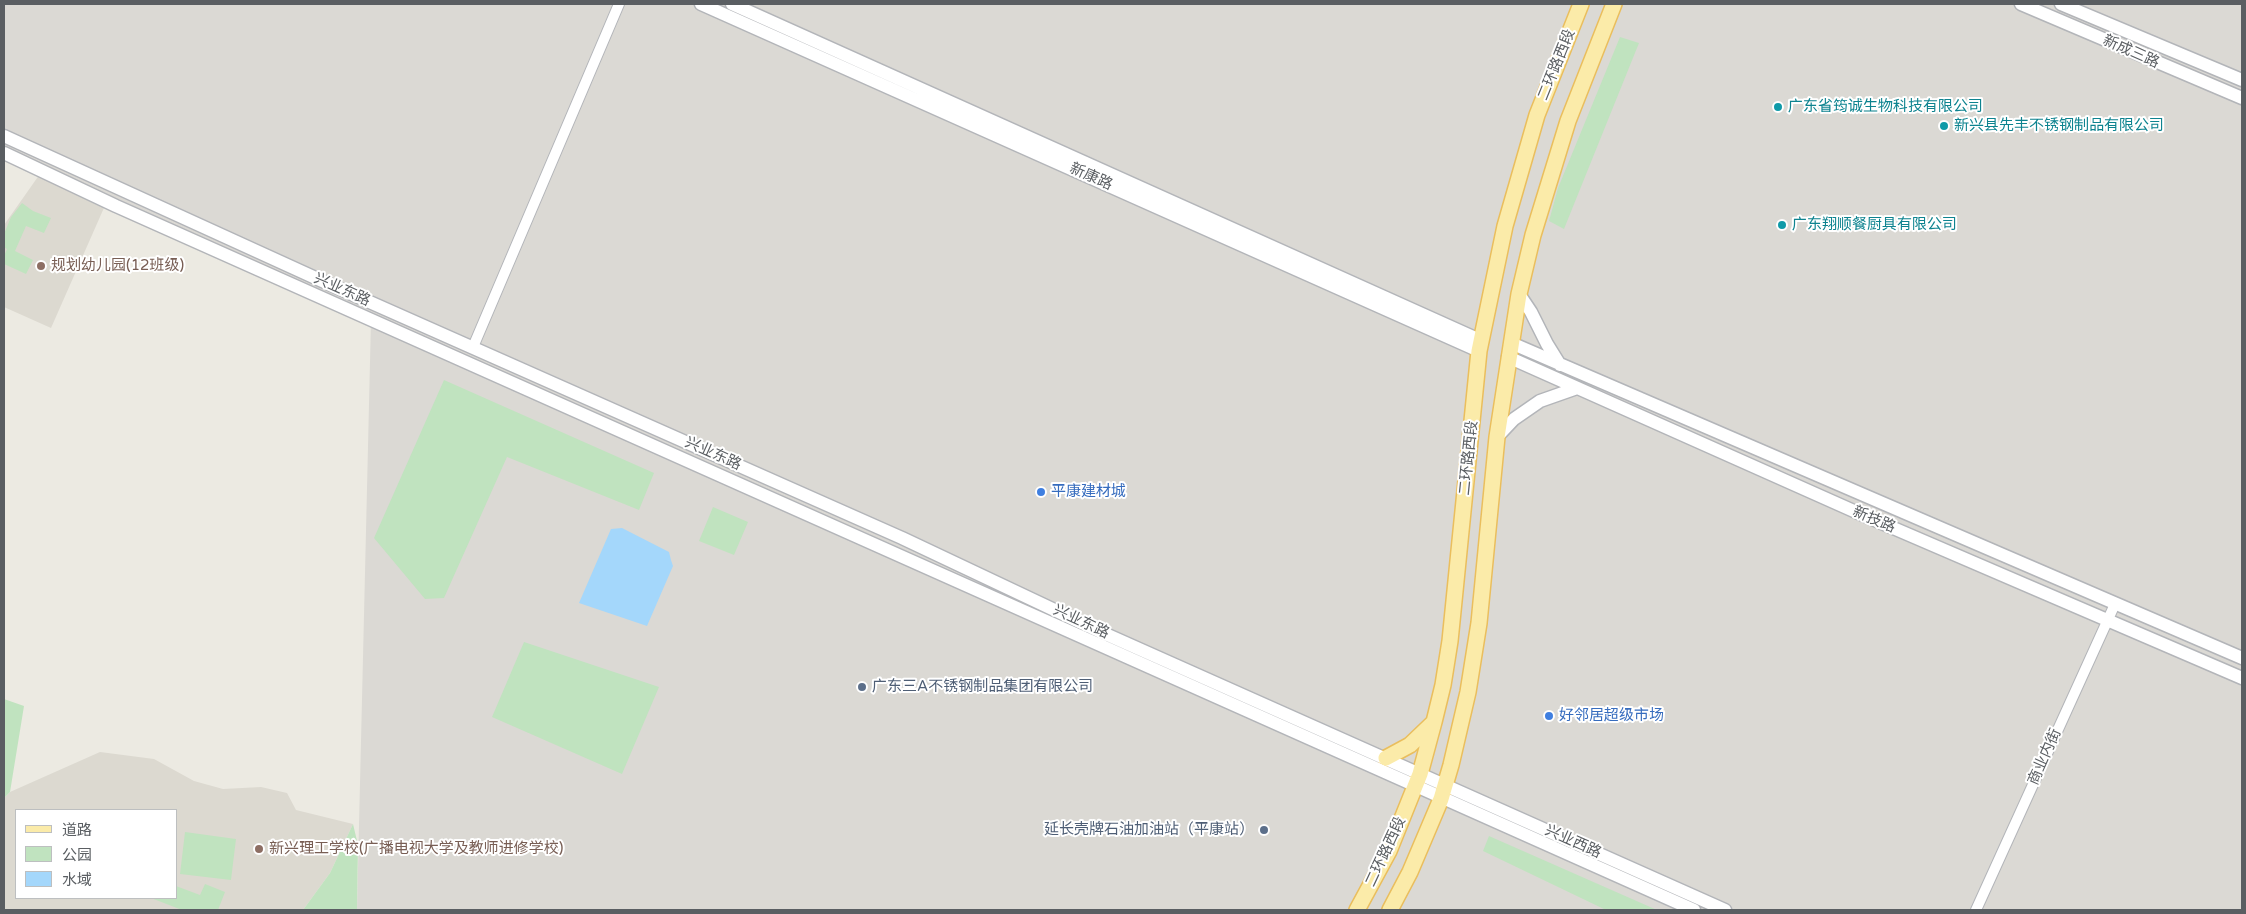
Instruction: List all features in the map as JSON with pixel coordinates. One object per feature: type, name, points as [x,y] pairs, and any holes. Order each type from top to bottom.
[{"type":"main road","name":"二环路西段","points":[[1356,910],[1371,888],[1389,851],[1418,780],[1434,722],[1450,641],[1480,346],[1504,226],[1534,124],[1581,4]]},
{"type":"main road","name":"二环路西段","points":[[1390,910],[1410,872],[1444,792],[1468,692],[1479,623],[1497,437],[1519,294],[1533,235],[1568,121],[1614,4]]},
{"type":"main road","points":[[1386,758],[1410,746],[1434,722]]},
{"type":"street","points":[[473,347],[619,4]]},
{"type":"street","name":"新康路","points":[[702,4],[1480,346]]},
{"type":"street","name":"新康路","points":[[732,4],[1480,346]]},
{"type":"street","name":"新成三路","points":[[2021,4],[2242,98]]},
{"type":"street","name":"新成三路","points":[[2061,4],[2242,80]]},
{"type":"street","name":"兴业东路","points":[[4,136],[312,276],[902,538],[1101,632],[1386,758],[1418,780]]},
{"type":"street","name":"兴业东路","points":[[4,153],[116,206],[1418,780]]},
{"type":"street","points":[[1519,294],[1560,365]]},
{"type":"street","name":"新技路","points":[[1510,350],[1560,365],[2241,657]]},
{"type":"street","name":"新技路","points":[[1510,350],[1577,388],[1856,512],[2238,676]]},
{"type":"street","points":[[1497,437],[1514,418],[1540,401],[1577,388]]},
{"type":"street","name":"商业内街","points":[[1976,910],[2115,604]]},
{"type":"street","points":[[2238,676],[2242,683]]},
{"type":"street","name":"兴业西路","points":[[1418,780],[1694,910]]},
{"type":"street","name":"兴业西路","points":[[1444,792],[1725,910]]},
{"type":"shaded area","points":[[4,4],[2242,4],[2242,910],[357,910],[371,320],[4,153]]},
{"type":"shaded area","name":"规划幼儿园(12班级)","points":[[42,171],[107,201],[51,328],[4,307],[4,225]]},
{"type":"shaded area","name":"新兴理工学校(广播电视大学及教师进修学校)","points":[[100,752],[154,759],[194,781],[223,789],[261,787],[287,793],[296,810],[353,824],[330,873],[303,910],[4,910],[4,798],[10,792]]},
{"type":"green space","points":[[1620,37],[1639,43],[1564,229],[1549,221],[1558,188]]},
{"type":"green space","points":[[22,203],[33,211],[51,218],[44,233],[26,226],[15,251],[33,260],[26,274],[4,264],[4,256],[7,249],[4,247],[4,234],[11,217]]},
{"type":"green space","points":[[444,380],[654,473],[639,510],[507,457],[444,598],[425,599],[374,538]]},
{"type":"green space","points":[[713,507],[748,522],[734,555],[699,541]]},
{"type":"green space","points":[[524,642],[659,687],[622,774],[492,717]]},
{"type":"green space","points":[[4,699],[24,706],[10,792],[4,798]]},
{"type":"green space","points":[[353,824],[358,845],[357,910],[303,910],[330,873]]},
{"type":"green space","points":[[185,832],[236,839],[231,880],[180,874]]},
{"type":"green space","points":[[1489,836],[1657,910],[1606,910],[1483,851]]},
{"type":"green space","points":[[205,884],[225,892],[218,910],[182,910],[154,899],[178,899],[178,887],[200,895]]},
{"type":"water","points":[[622,528],[669,552],[673,566],[647,626],[579,603],[611,529]]},
{"type":"place","name":"广东省筠诚生物科技有限公司","points":[[1778,107]]},
{"type":"place","name":"新兴县先丰不锈钢制品有限公司","points":[[1944,126]]},
{"type":"place","name":"广东翔顺餐厨具有限公司","points":[[1782,225]]},
{"type":"place","name":"规划幼儿园(12班级)","points":[[41,266]]},
{"type":"place","name":"平康建材城","points":[[1041,492]]},
{"type":"place","name":"广东三A不锈钢制品集团有限公司","points":[[862,687]]},
{"type":"place","name":"好邻居超级市场","points":[[1549,716]]},
{"type":"place","name":"延长壳牌石油加油站（平康站）","points":[[1264,830]]},
{"type":"place","name":"新兴理工学校(广播电视大学及教师进修学校)","points":[[259,849]]}]
